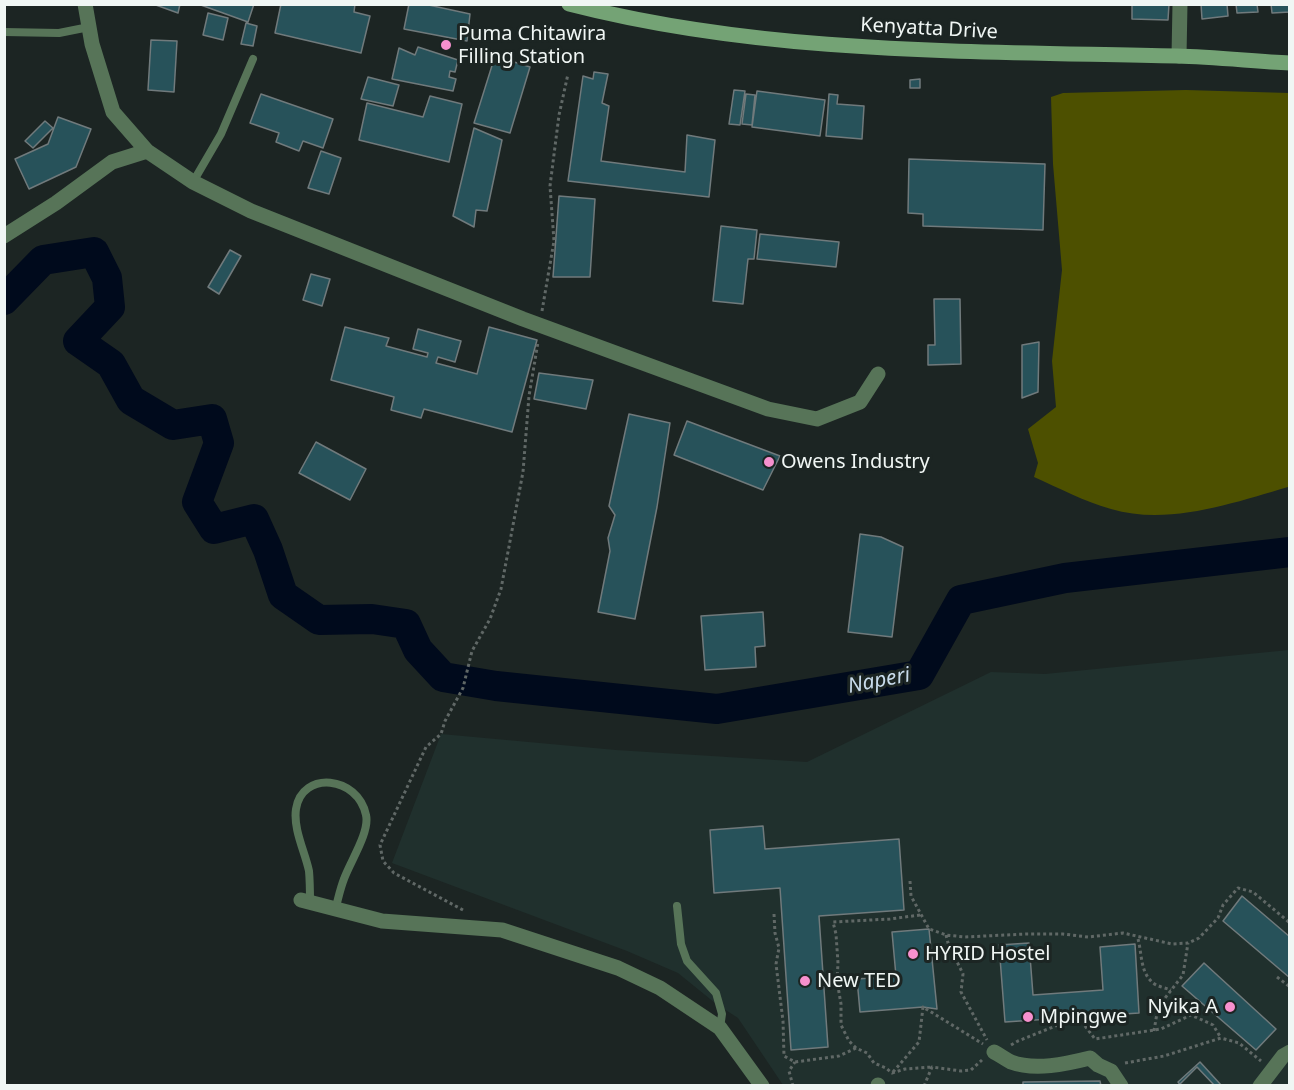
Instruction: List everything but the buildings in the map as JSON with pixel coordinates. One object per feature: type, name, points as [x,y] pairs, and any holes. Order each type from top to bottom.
[{"type":"main road","name":"Kenyatta Drive","points":[[569,4],[615,10],[782,42],[946,52],[1179,56],[1290,63]]},
{"type":"street","points":[[85,4],[92,44],[112,112],[147,151],[194,182],[251,212],[540,325],[768,409],[817,419],[860,402],[878,374]]},
{"type":"street","points":[[1179,56],[1180,4]]},
{"type":"street","points":[[4,236],[56,203],[112,162],[147,151]]},
{"type":"street","points":[[306,902],[382,921],[502,930],[618,968],[660,988],[720,1028],[762,1086]]},
{"type":"street","points":[[994,1052],[1010,1061],[1030,1066],[1075,1062],[1090,1058],[1111,1071],[1120,1086]]},
{"type":"street","points":[[1260,1086],[1283,1056],[1290,1052]]},
{"type":"lane","points":[[4,32],[59,33],[89,27]]},
{"type":"lane","points":[[194,182],[221,135],[253,59]]},
{"type":"lane","points":[[306,902],[309,872],[295,812],[297,802],[311,786],[339,783],[357,793],[366,815],[365,829],[343,881],[335,910]]},
{"type":"lane","points":[[677,906],[681,944],[687,962],[716,993],[722,1014],[720,1028]]},
{"type":"path","points":[[473,915],[394,873],[384,861],[380,845],[426,747],[441,734],[445,721],[463,688],[472,651],[490,619],[501,589],[523,472],[529,396],[554,241],[550,186],[559,115],[568,74]]},
{"type":"path","points":[[910,881],[911,896],[929,929],[946,935],[965,937],[1063,934],[1088,937],[1123,933],[1172,944],[1188,943],[1198,938],[1218,918],[1223,905],[1238,888],[1252,892],[1290,923]]},
{"type":"path","points":[[774,914],[779,948],[776,964],[783,1021],[784,1056],[795,1062],[839,1056],[856,1048]]},
{"type":"path","points":[[892,1073],[874,1063],[867,1053],[856,1048],[849,1041],[841,1025],[836,934],[833,922],[890,920],[920,915]]},
{"type":"path","points":[[946,935],[963,974],[961,992],[994,1052]]},
{"type":"path","points":[[1138,938],[1142,951],[1142,967],[1152,982],[1171,990]]},
{"type":"path","points":[[1154,1031],[1158,1007],[1183,975],[1188,943]]},
{"type":"path","points":[[1277,976],[1290,987]]},
{"type":"path","points":[[878,1085],[892,1073],[919,1042],[923,1007],[949,1021],[994,1052]]},
{"type":"path","points":[[892,1073],[905,1069],[932,1067],[971,1070],[994,1052],[1078,1017],[1095,1038],[1154,1031],[1175,1024],[1191,1015],[1213,1025],[1221,1038]]},
{"type":"path","points":[[1106,1069],[1131,1061],[1164,1056],[1221,1038],[1239,1043],[1271,1070]]},
{"type":"path","points":[[793,1086],[789,1071],[795,1062]]},
{"type":"path","points":[[924,1086],[932,1067]]},
{"type":"shaded area","points":[[1186,90],[1289,93],[1289,484],[1288,487],[1245,500],[1200,510],[1178,514],[1133,514],[1092,503],[1034,477],[1038,463],[1028,429],[1056,407],[1052,361],[1062,270],[1053,164],[1051,97],[1063,93]]},
{"type":"shaded area","points":[[1289,650],[1289,1085],[783,1085],[738,1018],[715,1003],[678,973],[627,951],[392,863],[441,734],[616,750],[807,762],[991,672],[1045,674]]},
{"type":"waterway","name":"Naperi","points":[[4,300],[43,260],[94,252],[107,278],[110,307],[78,341],[111,364],[131,400],[173,425],[212,419],[219,443],[197,502],[214,529],[254,519],[268,550],[283,595],[319,620],[372,619],[406,624],[418,650],[443,677],[496,686],[717,709],[919,675],[961,600],[1065,578],[1290,552]]},
{"type":"place","name":"Puma Chitawira Filling Station","points":[[446,45]]},
{"type":"place","name":"Owens Industry","points":[[769,462]]},
{"type":"place","name":"HYRID Hostel","points":[[913,954]]},
{"type":"place","name":"New TED","points":[[805,981]]},
{"type":"place","name":"Nyika A","points":[[1230,1007]]},
{"type":"place","name":"Mpingwe","points":[[1028,1017]]}]
